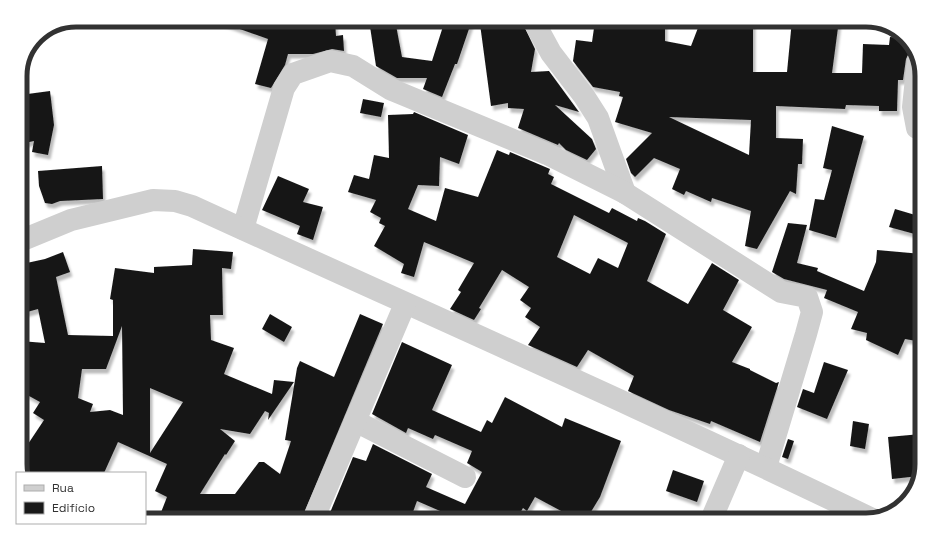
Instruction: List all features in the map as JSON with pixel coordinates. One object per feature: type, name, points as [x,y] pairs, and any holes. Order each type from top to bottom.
[{"type":"street","points":[[537,27],[551,53],[584,96],[598,118],[625,193]]},
{"type":"street","points":[[243,229],[284,88],[293,74],[330,61],[353,66],[390,88],[547,154],[625,193],[781,292],[807,297],[812,312],[766,467]]},
{"type":"street","points":[[915,88],[913,106],[915,117]]},
{"type":"street","points":[[27,238],[71,220],[153,200],[175,201],[192,206],[766,467],[860,513]]},
{"type":"street","points":[[316,513],[405,304]]},
{"type":"street","points":[[355,421],[465,477]]},
{"type":"street","points":[[714,513],[739,455]]},
{"type":"building","points":[[234,27],[335,27],[336,36],[343,35],[344,51],[332,49],[313,54],[288,54],[285,65],[271,88],[255,84],[268,39]]},
{"type":"building","points":[[370,27],[396,27],[402,57],[432,61],[443,27],[470,27],[457,64],[455,64],[442,97],[423,89],[427,78],[397,78],[376,66]]},
{"type":"building","points":[[480,27],[524,27],[535,49],[531,72],[549,71],[579,112],[555,105],[592,139],[596,149],[587,160],[566,150],[559,143],[558,145],[518,128],[524,109],[508,108],[508,103],[491,106]]},
{"type":"building","points":[[594,27],[665,27],[665,41],[691,46],[698,27],[753,27],[753,72],[787,72],[791,27],[838,27],[832,73],[862,73],[863,44],[889,45],[890,37],[897,37],[901,41],[909,53],[906,59],[903,80],[898,80],[897,111],[879,111],[879,106],[846,105],[845,109],[776,106],[776,138],[803,139],[802,164],[798,164],[796,194],[790,191],[757,249],[745,246],[751,211],[712,198],[711,202],[686,191],[684,195],[672,189],[680,169],[654,158],[635,177],[631,173],[626,159],[652,133],[615,122],[623,97],[619,96],[620,92],[593,87],[573,61],[576,40],[592,42]],"holes":[[[669,117],[751,120],[749,155]]]},
{"type":"building","points":[[50,91],[54,125],[48,155],[32,152],[34,141],[27,142],[27,94]]},
{"type":"building","points":[[363,99],[384,103],[381,117],[360,113]]},
{"type":"building","points":[[414,112],[468,135],[459,164],[440,157],[439,186],[418,185],[408,209],[436,221],[445,188],[478,197],[497,150],[509,155],[510,152],[550,169],[548,174],[554,177],[551,184],[609,213],[612,208],[637,221],[638,218],[645,221],[666,234],[647,281],[688,304],[712,263],[739,280],[723,310],[752,327],[732,362],[750,369],[776,383],[779,382],[760,442],[711,421],[710,424],[669,410],[628,391],[634,376],[588,350],[577,367],[528,345],[540,327],[525,317],[531,308],[520,300],[529,287],[502,270],[479,308],[481,309],[474,320],[450,309],[461,292],[458,290],[474,263],[424,242],[414,277],[401,273],[404,264],[374,246],[385,226],[379,223],[381,218],[370,212],[376,200],[348,192],[354,175],[369,179],[374,155],[389,158],[388,115],[413,114]],"holes":[[[574,215],[628,243],[618,268],[598,258],[590,274],[557,257]]]},
{"type":"building","points":[[832,126],[864,136],[836,238],[809,230],[815,199],[824,200],[832,170],[823,168]]},
{"type":"building","points":[[102,166],[103,199],[60,201],[52,204],[45,203],[39,186],[38,171]]},
{"type":"building","points":[[278,176],[309,189],[303,202],[323,207],[313,240],[297,234],[300,226],[262,210]]},
{"type":"building","points":[[895,209],[915,215],[915,234],[889,227]]},
{"type":"building","points":[[788,223],[807,225],[797,263],[818,268],[817,271],[864,291],[876,262],[877,250],[915,253],[915,341],[905,339],[898,355],[866,340],[867,333],[851,329],[858,312],[824,298],[827,290],[784,279],[772,272]]},
{"type":"building","points":[[193,249],[233,252],[231,269],[222,268],[223,315],[210,315],[211,340],[234,348],[224,374],[272,394],[274,380],[294,382],[268,420],[269,413],[265,411],[250,434],[220,429],[235,441],[200,494],[235,494],[259,462],[264,462],[280,474],[291,441],[285,440],[297,368],[300,361],[334,377],[360,314],[383,324],[304,513],[161,513],[167,497],[155,491],[167,464],[118,442],[104,472],[29,472],[27,471],[27,443],[44,420],[33,413],[40,402],[27,395],[27,342],[45,343],[38,309],[27,312],[27,263],[45,259],[63,252],[70,272],[56,277],[68,335],[113,336],[113,300],[110,299],[115,268],[154,273],[154,267],[192,265]],"holes":[[[122,326],[123,415],[110,410],[90,412],[93,404],[78,398],[82,369],[106,369]],[[150,388],[183,402],[150,453]]]},
{"type":"building","points":[[270,314],[292,327],[284,342],[262,329]]},
{"type":"building","points":[[402,342],[452,365],[432,410],[481,432],[487,420],[492,423],[505,397],[562,427],[565,418],[621,441],[600,497],[590,513],[565,513],[535,497],[527,511],[523,508],[520,513],[445,513],[417,501],[413,513],[330,513],[353,457],[366,461],[373,444],[432,474],[426,487],[465,504],[482,472],[467,463],[472,451],[435,435],[433,439],[408,428],[406,433],[372,414]]},
{"type":"building","points":[[824,362],[848,370],[827,419],[797,407],[803,389],[814,393]]},
{"type":"building","points":[[853,421],[869,424],[865,449],[850,446]]},
{"type":"building","points":[[915,435],[915,471],[913,477],[892,479],[888,437]]},
{"type":"building","points":[[788,439],[794,441],[788,459],[782,457]]},
{"type":"building","points":[[673,470],[704,481],[697,502],[666,491]]}]
